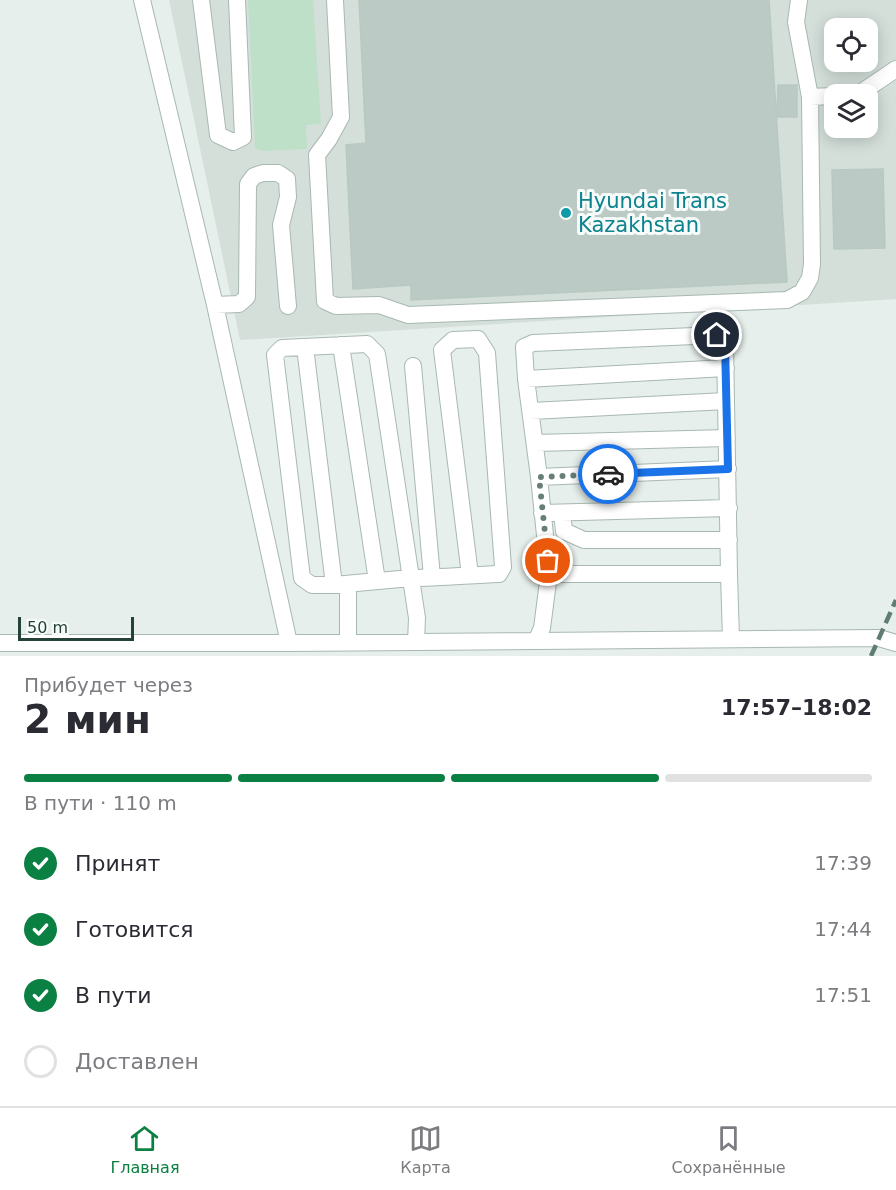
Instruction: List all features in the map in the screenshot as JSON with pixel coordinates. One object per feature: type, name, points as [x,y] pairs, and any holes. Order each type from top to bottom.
[{"type":"street","points":[[142,0],[215,305],[289,643]]},
{"type":"street","points":[[201,0],[218,135],[233,142],[243,137],[237,0]]},
{"type":"street","points":[[335,0],[341,117],[317,155],[325,301],[336,306],[379,305],[408,315],[787,300],[802,292],[810,278],[812,264],[810,96],[796,22],[799,0]]},
{"type":"street","points":[[874,84],[896,69]]},
{"type":"street","points":[[810,96],[824,96]]},
{"type":"street","points":[[215,305],[239,304],[247,297],[248,184],[254,176],[272,172],[284,176],[288,186],[288,197],[281,225],[288,306]]},
{"type":"street","points":[[536,641],[542,628],[549,574],[524,347],[533,344],[717,335],[725,344],[731,639]]},
{"type":"street","points":[[416,642],[417,618],[411,578],[377,354],[367,344],[282,348],[275,355],[302,578],[312,585],[341,584],[411,578],[499,574],[502,567],[487,353],[478,339],[453,340],[442,350],[470,575]]},
{"type":"street","points":[[341,345],[377,581]]},
{"type":"street","points":[[305,347],[348,642]]},
{"type":"street","points":[[413,366],[432,577]]},
{"type":"street","points":[[526,379],[726,368]]},
{"type":"street","points":[[531,411],[726,401]]},
{"type":"street","points":[[535,443],[727,438]]},
{"type":"street","points":[[539,477],[728,469]]},
{"type":"street","points":[[542,513],[729,508]]},
{"type":"street","points":[[562,513],[564,531],[584,540],[729,540]]},
{"type":"street","points":[[549,574],[729,574]]},
{"type":"street","points":[[0,643],[879,638],[896,643]]},
{"type":"shaded area","points":[[169,0],[896,0],[896,299],[240,340]]},
{"type":"green space","points":[[248,0],[313,0],[321,124],[306,125],[307,149],[262,151],[255,148]]},
{"type":"building","name":"Hyundai Trans Kazakhstan","points":[[359,0],[769,0],[787,282],[411,300],[411,285],[353,289],[346,145],[366,143]]},
{"type":"building","points":[[778,85],[797,85],[797,117],[777,117]]},
{"type":"building","points":[[883,169],[885,248],[834,249],[832,170]]},
{"type":"railway","points":[[871,656],[896,600]]},
{"type":"way so far","points":[[548,561],[539,477],[608,474]]},
{"type":"place","name":"Hyundai Trans Kazakhstan","points":[[566,213]]},
{"type":"route","points":[[608,474],[728,469],[725,344],[717,335]]}]
